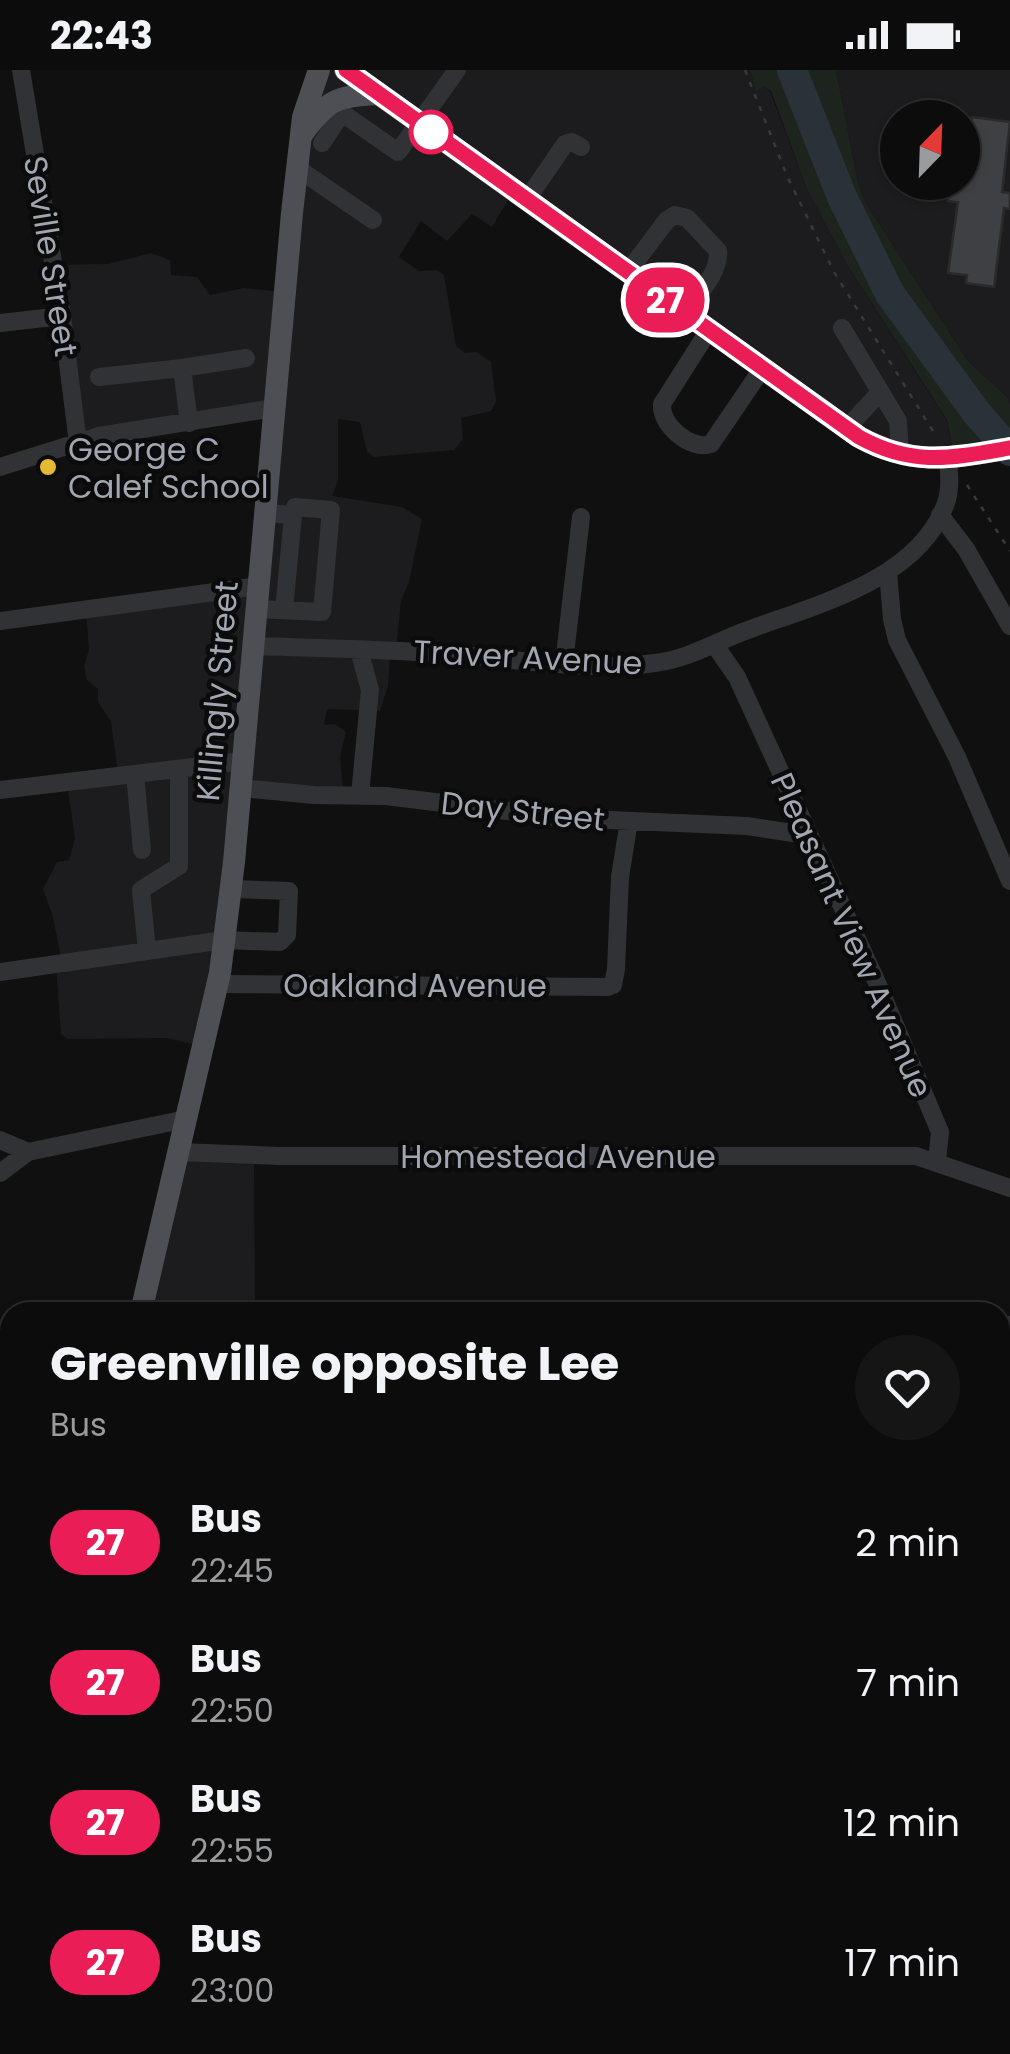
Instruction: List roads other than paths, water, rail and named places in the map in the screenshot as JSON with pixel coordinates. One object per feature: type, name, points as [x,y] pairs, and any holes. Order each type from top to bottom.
[{"type":"main road","name":"Killingly Street","points":[[143,1302],[224,940],[298,168],[312,139],[303,116],[319,70]]},
{"type":"main road","points":[[346,70],[762,369],[883,450],[900,455],[957,457],[1010,448]]},
{"type":"main road","points":[[312,139],[320,111],[336,98],[377,94]]},
{"type":"street","name":"Seville Street","points":[[21,70],[62,316],[78,443]]},
{"type":"street","points":[[312,139],[342,113],[398,152],[457,70]]},
{"type":"street","points":[[526,201],[565,144],[572,142],[581,147]]},
{"type":"street","points":[[298,168],[373,220]]},
{"type":"street","points":[[627,273],[667,220],[675,215],[687,218],[720,258],[685,314]]},
{"type":"street","points":[[0,323],[62,316]]},
{"type":"street","points":[[842,328],[898,421],[900,455]]},
{"type":"street","points":[[708,330],[662,404],[666,422],[693,444],[712,444],[762,369]]},
{"type":"street","points":[[99,376],[246,358]]},
{"type":"street","points":[[182,368],[189,423]]},
{"type":"street","points":[[847,428],[880,392]]},
{"type":"street","points":[[0,466],[100,436],[274,408]]},
{"type":"street","points":[[957,457],[940,515],[966,549],[1010,626]]},
{"type":"street","points":[[0,621],[258,598],[284,610],[322,612],[332,510],[295,507],[284,610]]},
{"type":"street","points":[[267,513],[293,516]]},
{"type":"street","name":"Traver Avenue","points":[[254,646],[564,663],[656,664],[684,657],[866,586],[888,572],[926,535],[940,515]]},
{"type":"street","points":[[564,663],[581,517]]},
{"type":"street","points":[[888,572],[898,640],[956,757],[1010,882]]},
{"type":"street","name":"Pleasant View Avenue","points":[[714,644],[736,677],[879,988],[940,1132],[937,1161]]},
{"type":"street","points":[[359,650],[370,690],[360,796]]},
{"type":"street","points":[[0,790],[243,761]]},
{"type":"street","points":[[147,951],[141,890],[178,866],[179,769]]},
{"type":"street","points":[[135,774],[142,850]]},
{"type":"street","name":"Day Street","points":[[240,788],[386,796],[564,818],[747,826],[806,835]]},
{"type":"street","name":"Oakland Avenue","points":[[217,984],[612,985],[620,878],[629,821]]},
{"type":"street","points":[[0,972],[224,940],[280,942],[287,935],[289,891],[231,889]]},
{"type":"street","points":[[0,1173],[28,1152],[186,1118]]},
{"type":"street","points":[[0,1140],[28,1152]]},
{"type":"street","name":"Homestead Avenue","points":[[179,1152],[280,1156],[879,1155],[937,1161]]},
{"type":"street","points":[[937,1161],[1010,1188]]},
{"type":"waterway","points":[[792,70],[842,197],[890,294],[976,412],[1010,451]]},
{"type":"place","name":"George C Calef School","points":[[48,467]]}]
